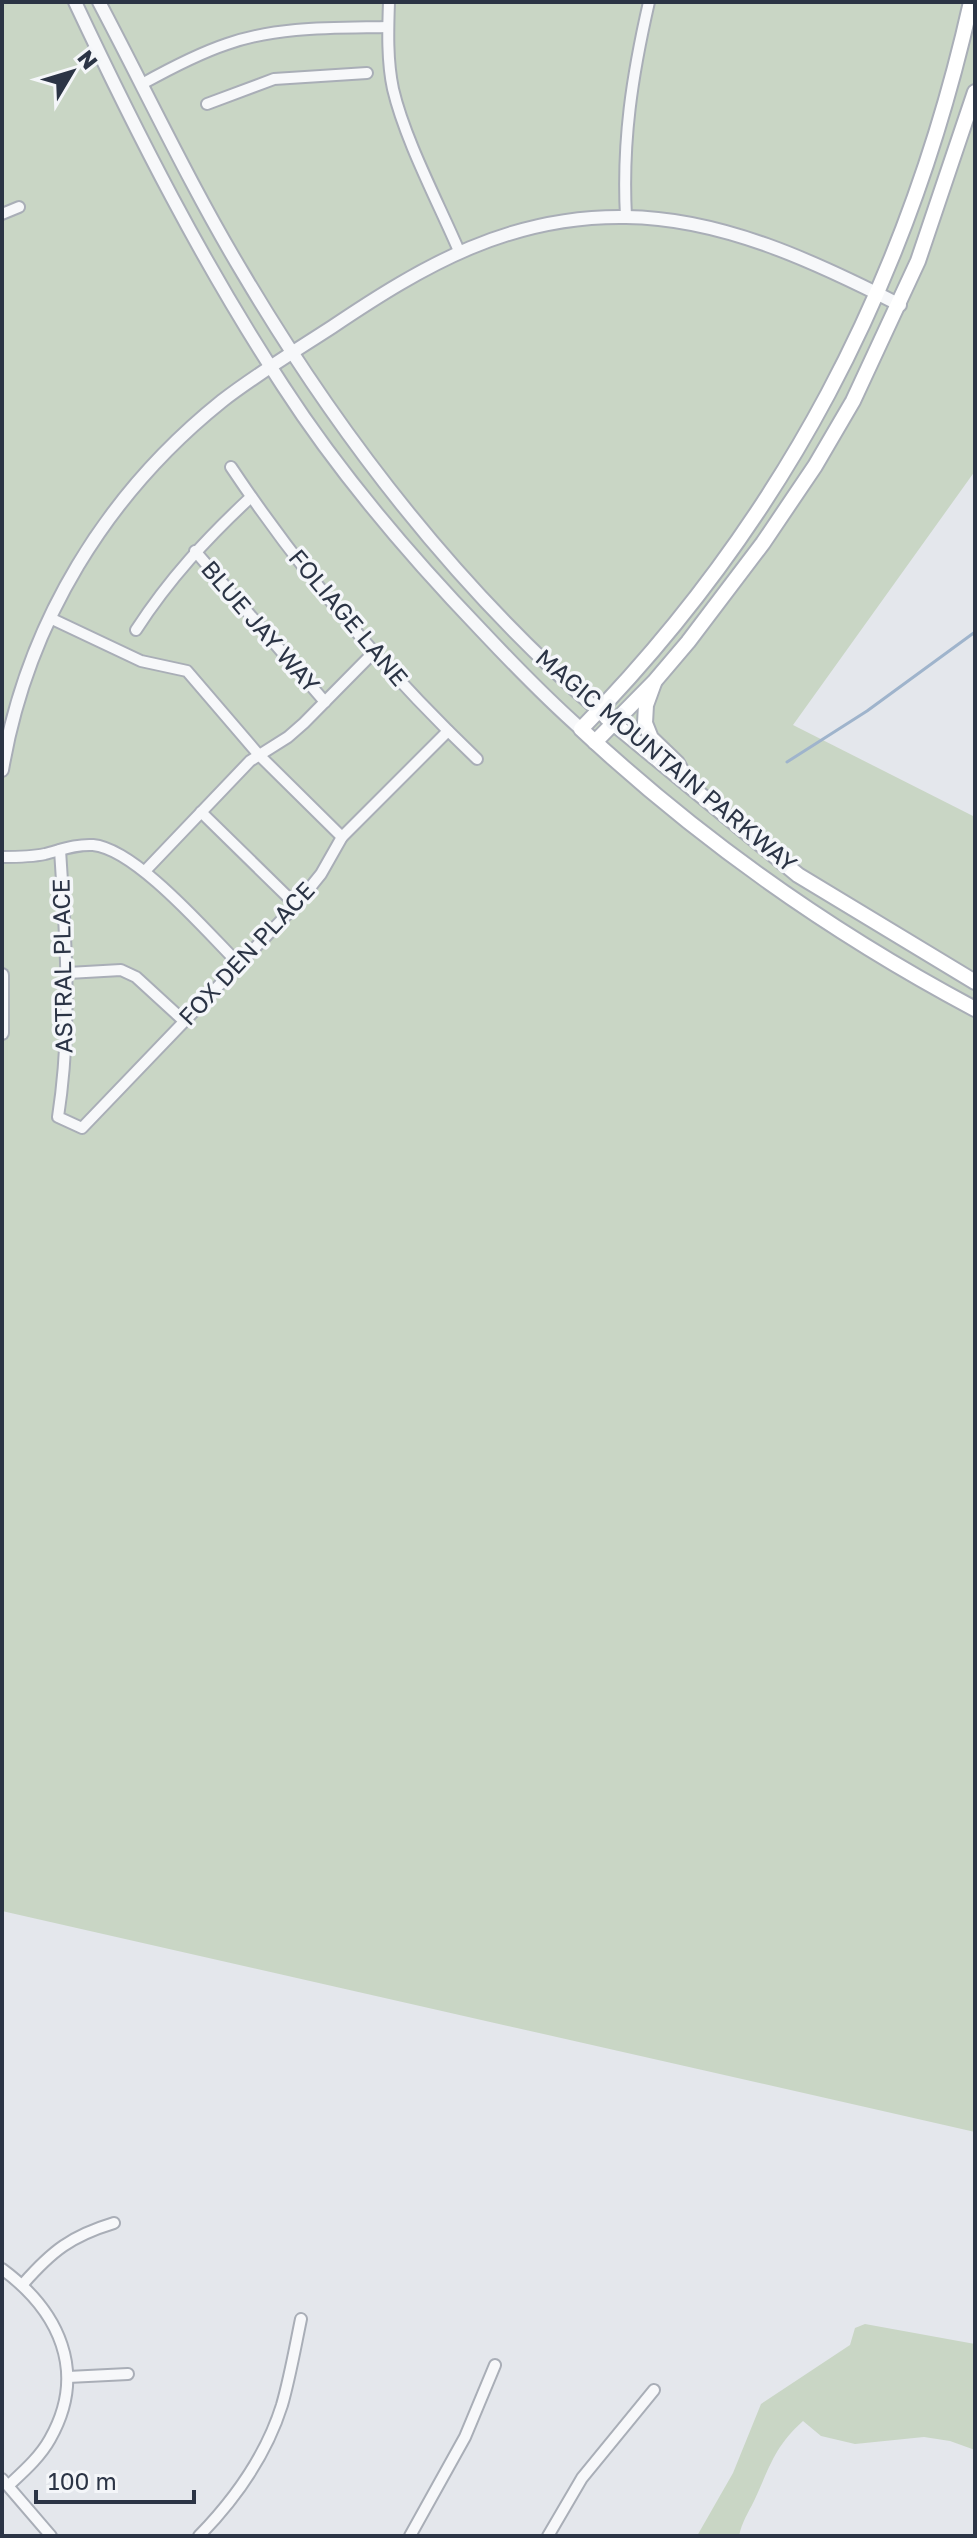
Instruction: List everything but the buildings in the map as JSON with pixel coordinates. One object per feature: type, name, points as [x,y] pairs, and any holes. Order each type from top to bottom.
[{"type":"main road","points":[[581,729],[661,642],[707,586],[756,518],[827,399],[876,293],[936,139],[971,2]]},
{"type":"main road","points":[[595,742],[654,682],[735,580],[815,466],[853,401],[900,305],[934,219],[975,92]]},
{"type":"main road","points":[[654,682],[644,715],[647,729],[657,745],[677,763],[693,790]]},
{"type":"main road","name":"MAGIC MOUNTAIN PARKWAY","points":[[599,711],[798,875],[975,982]]},
{"type":"main road","name":"MAGIC MOUNTAIN PARKWAY","points":[[581,729],[664,802],[751,870],[885,957],[975,1009]]},
{"type":"street","name":"MAGIC MOUNTAIN PARKWAY","points":[[75,2],[198,247],[271,367],[345,473],[409,551],[511,662],[581,729]]},
{"type":"street","name":"MAGIC MOUNTAIN PARKWAY","points":[[99,2],[215,225],[292,353],[343,427],[416,521],[533,649],[599,711]]},
{"type":"street","points":[[389,2],[393,88],[459,251]]},
{"type":"street","points":[[626,217],[623,168],[627,120],[634,65],[649,2]]},
{"type":"street","points":[[142,84],[210,50],[262,34],[388,27]]},
{"type":"street","points":[[207,104],[274,79],[367,73]]},
{"type":"street","points":[[2,214],[19,207]]},
{"type":"street","points":[[2,770],[22,682],[62,589],[88,545],[145,473],[196,424],[271,367],[420,270],[459,251],[545,225],[626,217],[682,222],[733,234],[791,255],[900,305]]},
{"type":"street","name":"FOLIAGE LANE","points":[[231,467],[322,591],[374,652],[477,759]]},
{"type":"street","points":[[136,630],[195,551],[251,497]]},
{"type":"street","name":"BLUE JAY WAY","points":[[195,551],[325,702]]},
{"type":"street","points":[[50,618],[141,661],[187,671],[259,755],[342,837]]},
{"type":"street","points":[[145,871],[259,755],[288,737],[374,652]]},
{"type":"street","name":"FOX DEN PLACE","points":[[70,1122],[82,1128],[296,905],[321,874],[342,837],[448,731]]},
{"type":"street","points":[[201,812],[296,905]]},
{"type":"street","points":[[2,857],[33,856],[77,845],[111,849],[145,871],[239,964]]},
{"type":"street","name":"ASTRAL PLACE","points":[[60,850],[68,973],[67,1044],[58,1117],[70,1122]]},
{"type":"street","points":[[68,973],[121,970],[142,982],[184,1021]]},
{"type":"street","points":[[2,975],[2,1033]]},
{"type":"street","points":[[23,2284],[42,2262],[69,2240],[114,2223]]},
{"type":"street","points":[[2,2269],[38,2300],[59,2334],[68,2377],[65,2400],[50,2441],[37,2459],[6,2482],[51,2536]]},
{"type":"street","points":[[199,2536],[243,2486],[267,2441],[282,2404],[301,2319]]},
{"type":"street","points":[[410,2536],[465,2437],[495,2365]]},
{"type":"street","points":[[68,2377],[128,2374]]},
{"type":"street","points":[[548,2536],[591,2466],[654,2390]]},
{"type":"green space","points":[[2,2],[975,2],[975,471],[793,725],[975,817],[975,2132],[2,1911]]},
{"type":"green space","points":[[865,2324],[975,2344],[975,2450],[950,2441],[924,2437],[855,2444],[821,2436],[803,2421],[785,2440],[774,2458],[739,2536],[697,2536],[733,2473],[761,2404],[850,2345],[855,2328]]},
{"type":"waterway","points":[[787,762],[867,711],[975,632]]}]
